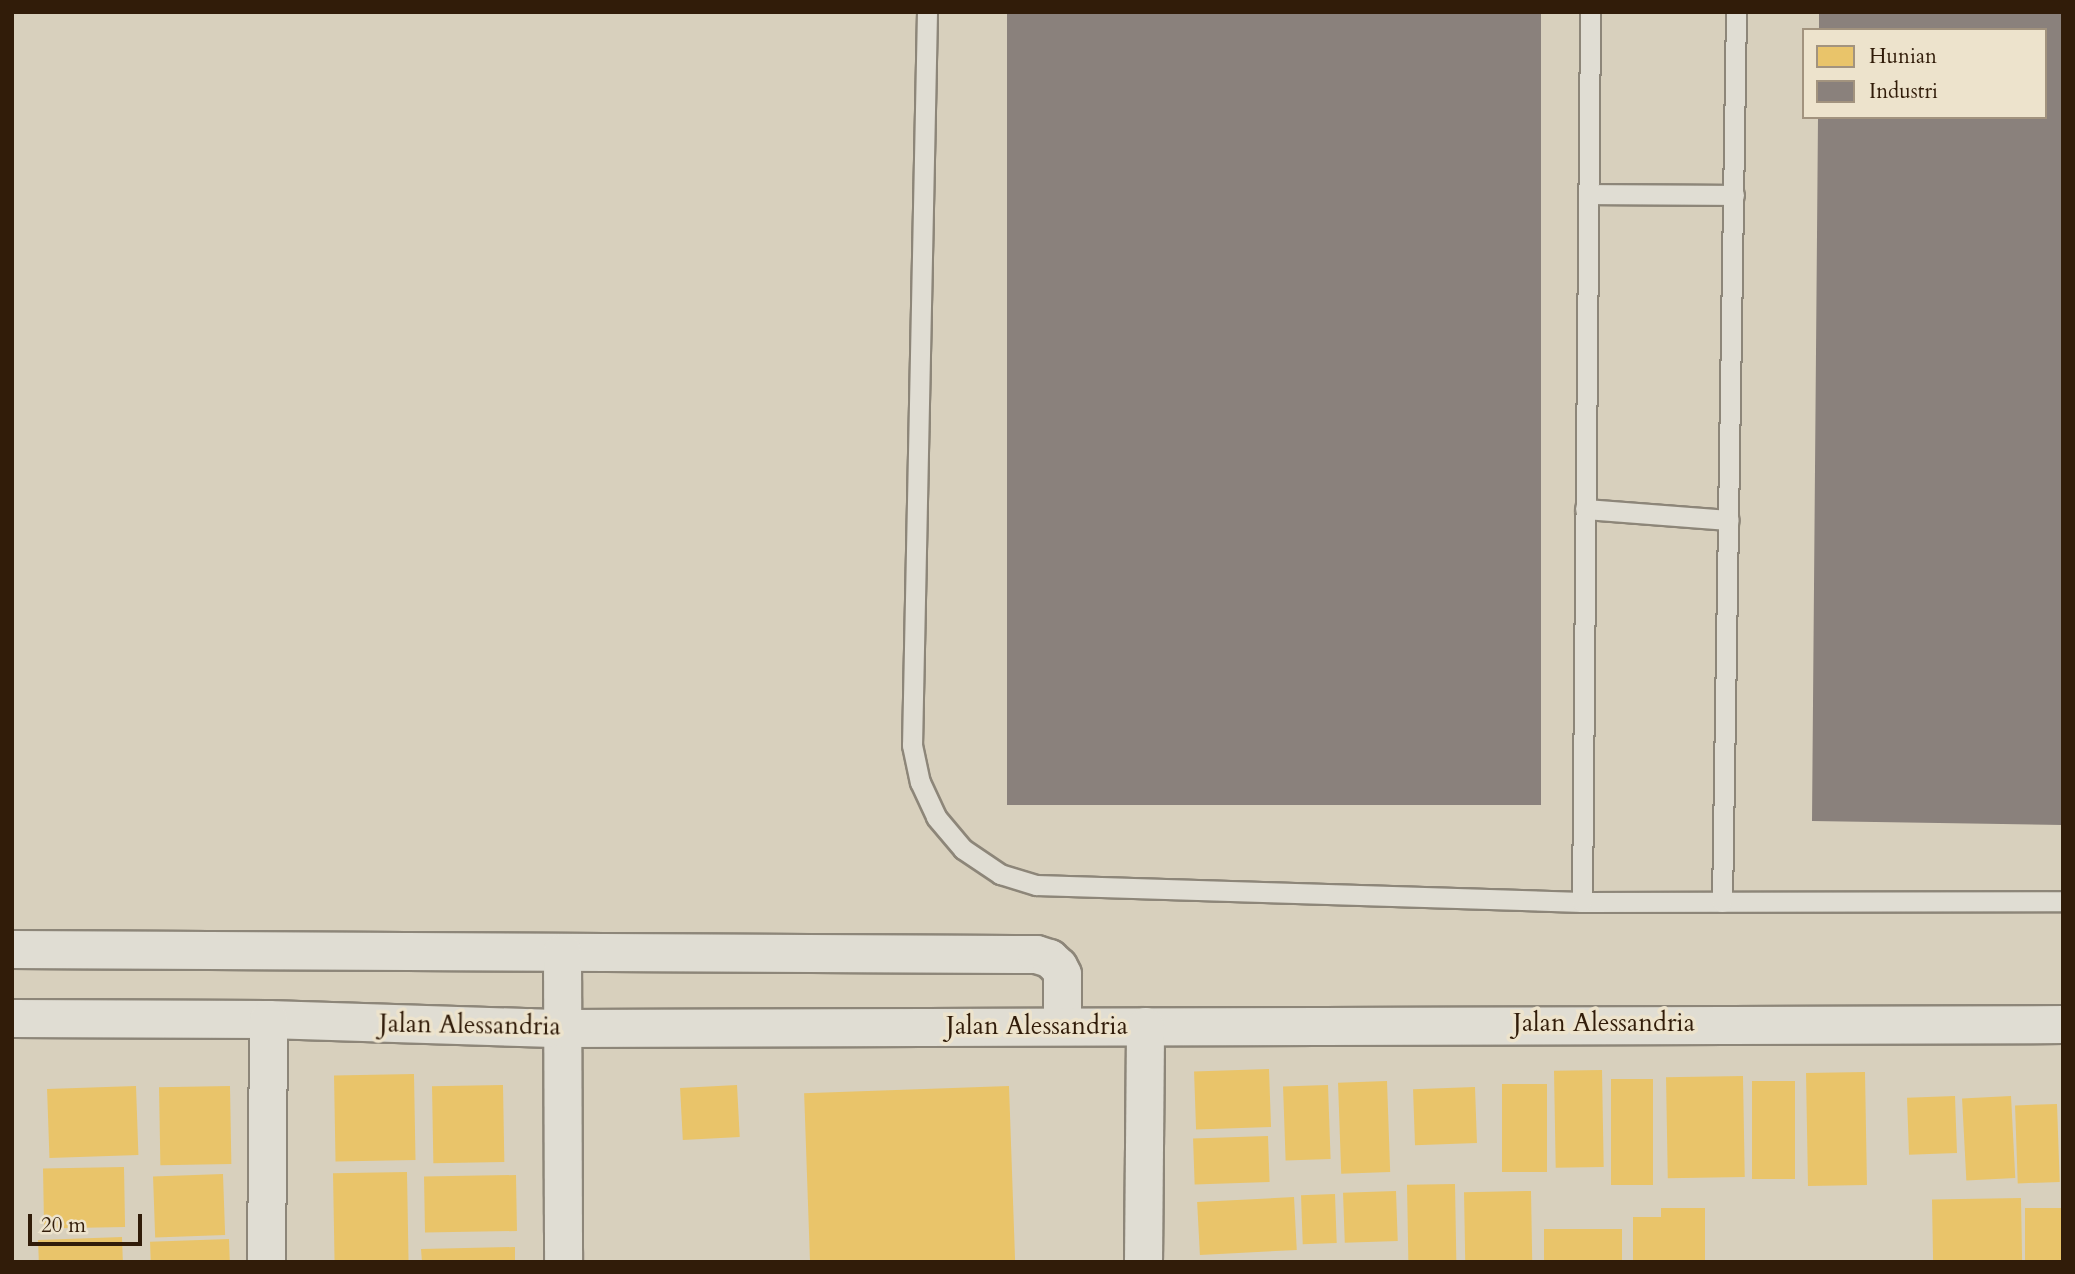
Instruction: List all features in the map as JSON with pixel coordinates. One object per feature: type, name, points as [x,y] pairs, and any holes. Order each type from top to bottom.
[{"type":"street","points":[[12,949],[1036,954],[1049,958],[1058,965],[1062,974],[1062,1026]]},
{"type":"street","points":[[562,952],[563,1262]]},
{"type":"street","name":"Jalan Alessandria","points":[[12,1018],[268,1020],[562,1028],[2063,1024]]},
{"type":"street","points":[[266,1262],[268,1020]]},
{"type":"street","points":[[1143,1262],[1145,1026]]},
{"type":"lane","points":[[927,12],[912,745],[920,782],[936,817],[963,849],[1000,874],[1036,885],[1583,902],[2063,901]]},
{"type":"lane","points":[[1583,902],[1590,12]]},
{"type":"lane","points":[[1722,902],[1736,12]]},
{"type":"lane","points":[[1588,194],[1734,195]]},
{"type":"lane","points":[[1585,509],[1729,520]]},
{"type":"building: Hunian","points":[[1269,1069],[1271,1127],[1196,1130],[1194,1072]]},
{"type":"building: Hunian","points":[[1602,1070],[1604,1167],[1556,1168],[1554,1071]]},
{"type":"building: Hunian","points":[[1865,1072],[1867,1185],[1808,1186],[1806,1073]]},
{"type":"building: Hunian","points":[[414,1074],[416,1160],[336,1161],[334,1075]]},
{"type":"building: Hunian","points":[[1743,1076],[1745,1177],[1668,1178],[1666,1077]]},
{"type":"building: Hunian","points":[[1611,1079],[1653,1079],[1653,1185],[1611,1185]]},
{"type":"building: Hunian","points":[[1387,1081],[1390,1172],[1341,1174],[1338,1083]]},
{"type":"building: Hunian","points":[[1752,1081],[1795,1081],[1795,1179],[1752,1179]]},
{"type":"building: Hunian","points":[[1502,1084],[1547,1084],[1547,1172],[1502,1172]]},
{"type":"building: Hunian","points":[[503,1085],[504,1162],[433,1163],[432,1086]]},
{"type":"building: Hunian","points":[[737,1085],[740,1137],[683,1140],[680,1088]]},
{"type":"building: Hunian","points":[[1328,1085],[1331,1159],[1286,1161],[1283,1087]]},
{"type":"building: Hunian","points":[[136,1086],[138,1155],[49,1158],[47,1089]]},
{"type":"building: Hunian","points":[[230,1086],[231,1164],[160,1165],[159,1087]]},
{"type":"building: Hunian","points":[[1009,1086],[1015,1262],[810,1262],[804,1093]]},
{"type":"building: Hunian","points":[[1475,1087],[1477,1143],[1415,1145],[1413,1089]]},
{"type":"building: Hunian","points":[[1955,1096],[1957,1153],[1909,1155],[1907,1098]]},
{"type":"building: Hunian","points":[[2011,1096],[2015,1178],[1966,1180],[1962,1099]]},
{"type":"building: Hunian","points":[[2057,1104],[2060,1182],[2018,1183],[2015,1105]]},
{"type":"building: Hunian","points":[[1268,1136],[1270,1182],[1195,1185],[1193,1139]]},
{"type":"building: Hunian","points":[[124,1167],[125,1227],[44,1228],[43,1168]]},
{"type":"building: Hunian","points":[[407,1172],[409,1262],[335,1262],[333,1173]]},
{"type":"building: Hunian","points":[[223,1174],[225,1235],[155,1237],[153,1176]]},
{"type":"building: Hunian","points":[[516,1175],[517,1231],[425,1233],[424,1177]]},
{"type":"building: Hunian","points":[[1455,1184],[1456,1262],[1408,1262],[1407,1185]]},
{"type":"building: Hunian","points":[[1396,1191],[1398,1241],[1345,1243],[1343,1193]]},
{"type":"building: Hunian","points":[[1531,1191],[1532,1262],[1465,1262],[1464,1192]]},
{"type":"building: Hunian","points":[[1335,1194],[1337,1243],[1303,1244],[1301,1195]]},
{"type":"building: Hunian","points":[[1294,1197],[1297,1250],[1200,1255],[1197,1202]]},
{"type":"building: Hunian","points":[[2021,1198],[2022,1262],[1933,1262],[1932,1200]]},
{"type":"building: Hunian","points":[[1661,1208],[1705,1208],[1705,1262],[1633,1262],[1633,1217],[1661,1217]]},
{"type":"building: Hunian","points":[[2025,1208],[2063,1208],[2063,1262],[2025,1262]]},
{"type":"building: Hunian","points":[[1544,1229],[1622,1229],[1622,1262],[1544,1262]]},
{"type":"building: Hunian","points":[[122,1237],[123,1262],[39,1262],[38,1240]]},
{"type":"building: Hunian","points":[[229,1239],[230,1262],[151,1262],[150,1242]]},
{"type":"building: Hunian","points":[[515,1247],[515,1262],[422,1262],[421,1249]]},
{"type":"building: Industri","points":[[1007,12],[1541,12],[1541,805],[1007,805]]},
{"type":"building: Industri","points":[[1819,12],[2063,12],[2063,825],[1812,821],[1818,119],[2047,119],[2047,28],[1819,28]]}]
